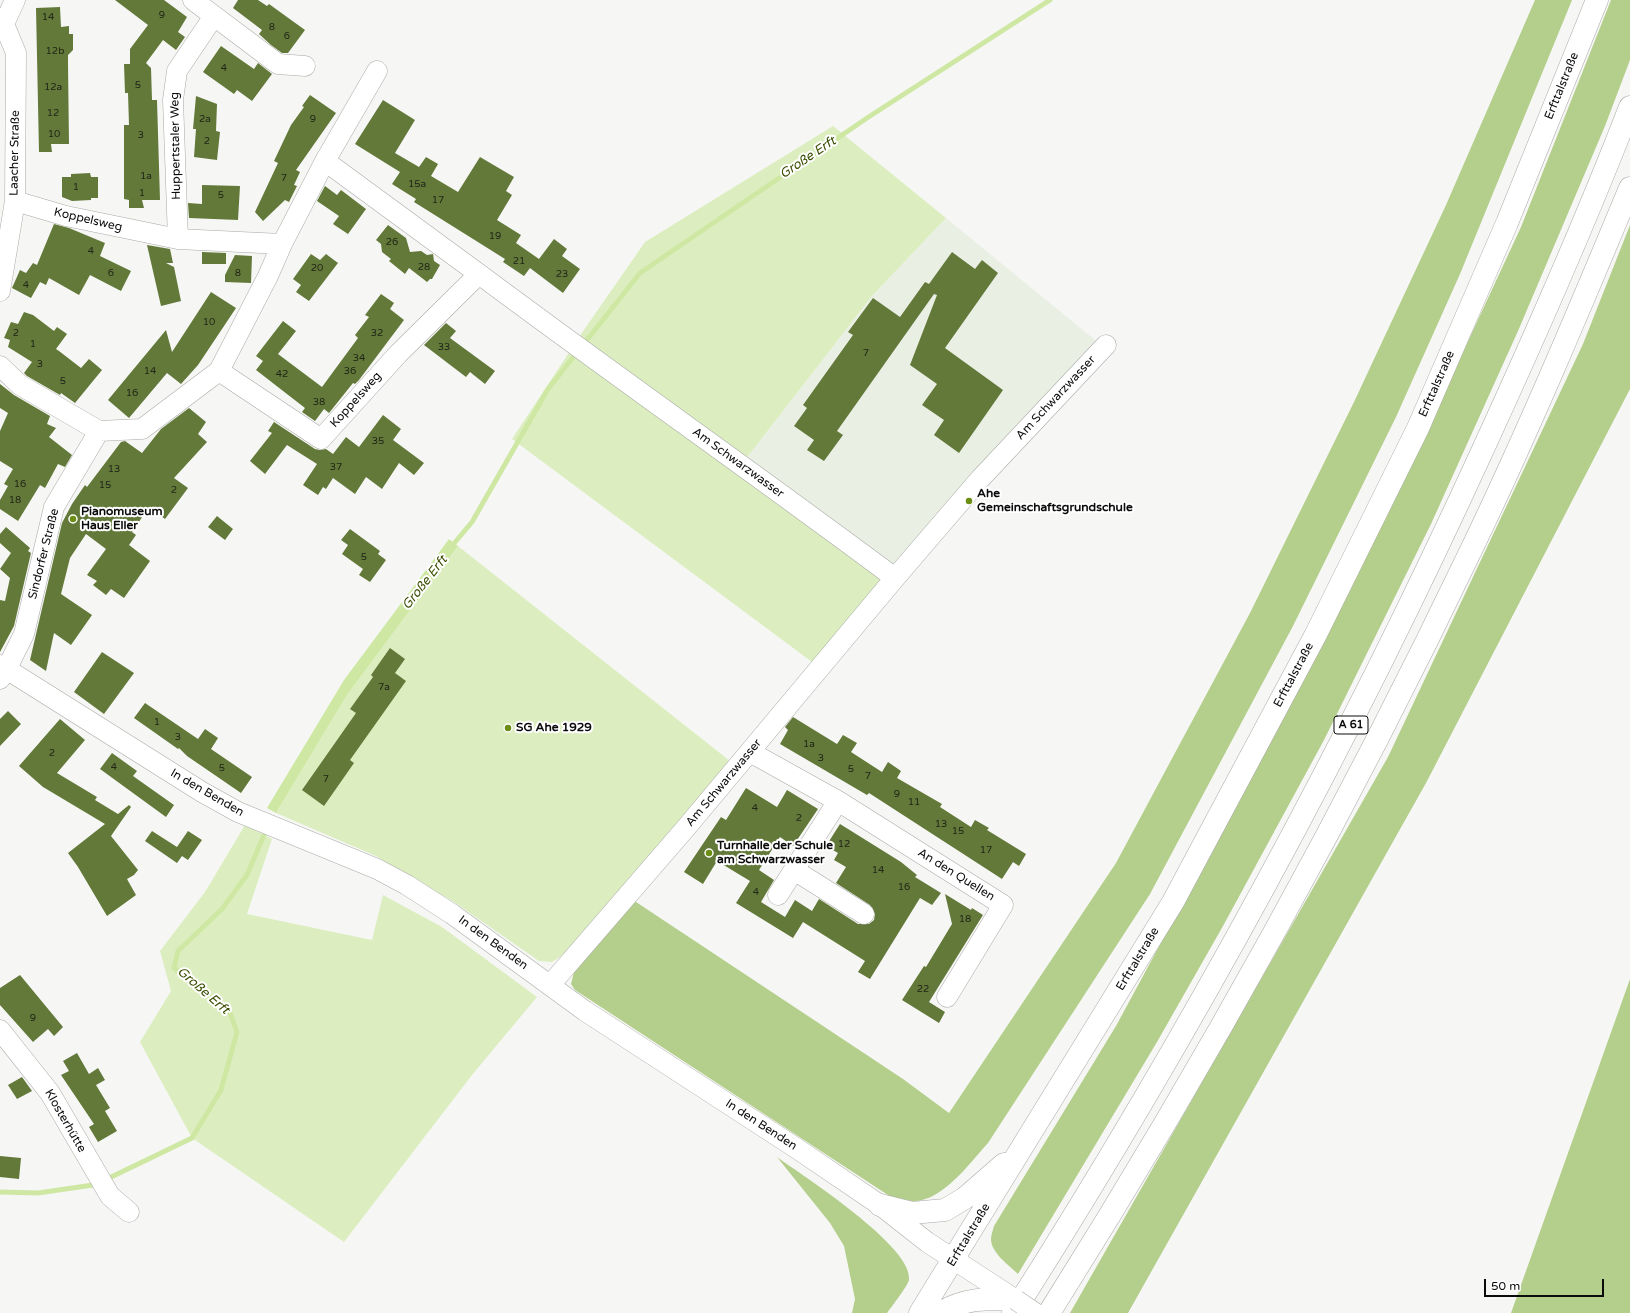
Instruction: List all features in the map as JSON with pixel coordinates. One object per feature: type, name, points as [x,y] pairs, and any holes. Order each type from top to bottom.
[{"type":"main road","name":"Erfttalstraße","points":[[920,1313],[1173,902],[1315,636],[1418,428],[1507,222],[1597,0]]},
{"type":"main road","name":"A 61","points":[[1014,1306],[1082,1204],[1192,1018],[1344,739],[1445,534],[1538,331],[1630,107]]},
{"type":"main road","name":"A 61","points":[[1048,1313],[1108,1220],[1218,1033],[1372,751],[1474,543],[1570,333],[1630,188]]},
{"type":"main road","points":[[880,1205],[912,1213],[945,1210],[965,1198],[1020,1150]]},
{"type":"main road","points":[[940,1313],[962,1303],[976,1299],[1014,1306]]},
{"type":"street","points":[[2,21],[15,0]]},
{"type":"street","points":[[193,0],[278,64],[305,66]]},
{"type":"street","name":"Huppertstaler Weg","points":[[178,239],[173,100],[177,71],[214,16]]},
{"type":"street","name":"Laacher Straße","points":[[0,291],[15,201],[16,53],[2,21]]},
{"type":"street","points":[[0,366],[20,385],[98,431],[142,429],[219,370],[325,161],[377,71]]},
{"type":"street","points":[[325,161],[479,274]]},
{"type":"street","name":"Koppelsweg","points":[[15,201],[66,216],[178,239],[282,244]]},
{"type":"street","name":"Koppelsweg","points":[[219,370],[321,439],[398,354],[479,274]]},
{"type":"street","name":"Am Schwarzwasser","points":[[479,274],[600,364],[744,466],[895,578]]},
{"type":"street","name":"Am Schwarzwasser","points":[[550,985],[750,752],[895,578],[980,479],[1106,345]]},
{"type":"street","name":"Sindorfer Straße","points":[[2,671],[24,634],[54,507],[98,431]]},
{"type":"street","name":"In den Benden","points":[[2,671],[36,687],[202,792],[238,812],[377,869],[407,885],[452,914],[585,1011],[880,1205],[927,1242],[988,1281],[1014,1306],[1035,1313]]},
{"type":"street","name":"An den Quellen","points":[[750,752],[838,801],[1003,905],[947,997]]},
{"type":"street","points":[[778,895],[838,801]]},
{"type":"street","points":[[794,870],[864,914]]},
{"type":"street","name":"Klosterhütte","points":[[0,1030],[50,1092],[110,1196],[129,1212]]},
{"type":"shaded area","points":[[1535,0],[1572,0],[1460,274],[1396,417],[1293,626],[1150,894],[988,1143],[964,1171],[944,1189],[934,1196],[923,1200],[909,1201],[891,1197],[575,990],[571,984],[576,964],[633,900],[903,1079],[949,1113],[1116,863],[1250,613],[1354,402],[1446,205]]},
{"type":"shaded area","points":[[1611,0],[1630,0],[1630,60],[1605,126],[1518,331],[1431,524],[1324,740],[1223,926],[1157,1042],[1018,1274],[997,1254],[994,1249],[991,1239],[994,1226],[1116,1026],[1325,639],[1425,434],[1521,227]]},
{"type":"shaded area","points":[[833,126],[946,218],[872,296],[745,460],[579,337],[645,242]]},
{"type":"shaded area","points":[[946,218],[1100,344],[893,569],[745,460],[872,296]]},
{"type":"shaded area","points":[[1630,225],[1630,389],[1426,783],[1128,1313],[1070,1313],[1388,757],[1583,344]]},
{"type":"shaded area","points":[[570,351],[889,577],[812,662],[512,439]]},
{"type":"shaded area","name":"SG Ahe 1929","points":[[458,546],[730,761],[563,955],[552,962],[539,961],[454,902],[376,856],[276,813],[347,695]]},
{"type":"shaded area","points":[[245,825],[272,839],[247,914],[372,940],[383,895],[442,927],[537,997],[472,1075],[344,1242],[192,1138],[140,1042],[171,991],[160,951],[205,892]]},
{"type":"shaded area","points":[[1630,979],[1630,1313],[1511,1313]]},
{"type":"shaded area","points":[[777,1157],[855,1213],[894,1250],[906,1266],[909,1280],[908,1283],[887,1313],[852,1313],[855,1299],[844,1246],[830,1223]]},
{"type":"water","points":[[449,539],[458,546],[347,695],[276,813],[267,808],[344,680]]},
{"type":"building","points":[[115,0],[164,0],[187,17],[178,32],[185,37],[176,50],[163,40],[146,63],[151,68],[152,100],[157,100],[160,200],[142,200],[144,208],[129,208],[129,200],[124,199],[124,125],[129,125],[128,93],[125,93],[124,64],[130,64],[130,49],[148,25]]},
{"type":"building","points":[[238,0],[258,0],[267,6],[269,4],[305,30],[288,53],[282,53],[259,34],[262,30],[233,8]]},
{"type":"building","points":[[60,7],[61,27],[69,26],[69,34],[73,34],[73,50],[68,55],[69,144],[51,144],[52,152],[39,152],[36,8]]},
{"type":"building","points":[[221,46],[254,69],[258,63],[272,74],[252,101],[237,90],[234,94],[203,72]]},
{"type":"building","points":[[310,95],[336,113],[296,170],[300,172],[294,185],[297,186],[289,202],[285,200],[263,221],[255,212],[278,163],[274,161],[291,125],[304,107],[302,106]]},
{"type":"building","points":[[196,96],[217,104],[216,131],[220,132],[217,160],[194,157],[196,129],[193,129]]},
{"type":"building","points":[[383,100],[415,120],[395,153],[419,167],[426,157],[438,164],[431,176],[458,192],[480,157],[514,177],[506,191],[512,195],[497,220],[521,235],[516,243],[539,259],[554,239],[567,249],[562,256],[580,269],[563,293],[530,268],[524,276],[503,262],[505,259],[414,202],[416,199],[392,184],[400,172],[355,144]]},
{"type":"building","points":[[90,173],[91,177],[98,177],[98,198],[72,201],[62,197],[62,177],[71,177],[71,174]]},
{"type":"building","points":[[202,185],[240,186],[238,220],[189,218],[188,203],[202,204]]},
{"type":"building","points":[[325,186],[337,195],[341,190],[366,209],[348,234],[333,224],[339,216],[317,201]]},
{"type":"building","points":[[54,224],[69,228],[105,243],[100,256],[131,271],[121,291],[90,275],[79,295],[49,278],[46,285],[40,282],[31,298],[12,288],[20,270],[26,273],[33,263],[37,265]]},
{"type":"building","points":[[388,225],[406,238],[410,252],[421,251],[427,255],[433,254],[434,261],[440,265],[432,279],[427,282],[409,268],[405,274],[389,261],[391,259],[382,252],[381,244],[376,240]]},
{"type":"building","points":[[147,245],[170,249],[173,263],[166,263],[174,267],[181,301],[161,306]]},
{"type":"building","points":[[202,252],[226,253],[226,264],[202,264]]},
{"type":"building","points":[[952,252],[975,269],[982,260],[998,273],[945,348],[1003,390],[959,453],[934,435],[944,420],[922,405],[937,384],[910,365],[937,295],[934,294],[837,431],[843,435],[824,461],[807,450],[814,440],[794,426],[807,408],[803,405],[853,335],[848,332],[873,298],[900,317],[925,282],[929,284]]},
{"type":"building","points":[[311,254],[320,260],[326,254],[338,263],[309,301],[296,292],[301,285],[293,279]]},
{"type":"building","points":[[235,255],[252,256],[251,283],[225,282],[225,275]]},
{"type":"building","points":[[211,292],[236,308],[198,365],[181,384],[167,373],[129,418],[108,400],[166,330],[172,352]]},
{"type":"building","points":[[381,294],[394,303],[390,309],[404,320],[359,380],[355,384],[353,383],[329,413],[324,409],[315,421],[302,412],[305,408],[256,370],[263,361],[256,356],[283,321],[296,331],[278,354],[322,387],[358,338],[355,335],[369,317],[365,315]]},
{"type":"building","points":[[24,312],[33,315],[54,331],[57,327],[67,334],[56,349],[81,368],[89,359],[102,370],[75,403],[61,393],[60,395],[27,376],[24,373],[32,362],[8,347],[10,340],[4,338],[11,322],[18,324]]},
{"type":"building","points":[[446,323],[456,331],[450,338],[495,371],[485,384],[470,372],[466,377],[424,345]]},
{"type":"building","points":[[0,384],[14,395],[50,416],[47,424],[56,428],[49,437],[72,455],[65,467],[58,464],[45,488],[40,485],[18,521],[0,509],[0,500],[8,486],[4,484],[13,469],[0,461],[0,431],[8,413],[0,408]]},
{"type":"building","points":[[189,408],[206,422],[198,434],[207,442],[174,478],[188,488],[165,519],[149,507],[132,532],[136,535],[129,545],[150,561],[124,598],[111,589],[106,595],[93,585],[97,581],[87,575],[106,549],[86,534],[70,558],[61,594],[92,615],[71,645],[54,633],[46,671],[30,660],[62,523],[72,504],[85,485],[87,487],[121,442],[125,441],[142,453],[161,429]]},
{"type":"building","points":[[383,415],[401,429],[393,440],[424,463],[414,475],[399,463],[382,489],[366,477],[355,494],[333,478],[326,489],[323,487],[318,495],[303,485],[317,464],[287,445],[265,474],[250,461],[272,433],[268,431],[274,422],[315,449],[326,449],[333,454],[346,437],[359,447]]},
{"type":"building","points":[[217,516],[233,529],[225,540],[208,527]]},
{"type":"building","points":[[6,527],[30,548],[28,551],[31,553],[14,626],[0,652],[0,600],[5,601],[10,578],[0,569],[11,553],[0,543],[0,534]]},
{"type":"building","points":[[350,529],[380,551],[378,554],[386,560],[370,582],[359,575],[363,569],[342,554],[348,545],[341,540]]},
{"type":"building","points":[[390,648],[405,659],[395,673],[406,681],[350,760],[354,763],[324,806],[302,790],[356,713],[350,709],[373,677],[371,675]]},
{"type":"building","points":[[102,652],[134,673],[104,714],[74,692]]},
{"type":"building","points":[[145,703],[198,739],[205,729],[218,738],[211,749],[252,777],[241,793],[187,756],[179,748],[178,749],[134,718]]},
{"type":"building","points":[[8,711],[21,724],[0,746],[0,719]]},
{"type":"building","points":[[793,717],[837,744],[843,735],[857,743],[851,752],[882,772],[888,762],[901,771],[897,778],[942,804],[940,807],[971,827],[975,820],[989,828],[987,830],[1026,854],[1019,866],[1013,862],[1002,879],[869,793],[867,795],[780,744],[788,730],[785,727]]},
{"type":"building","points":[[60,719],[85,740],[57,773],[97,797],[95,800],[118,814],[129,805],[131,807],[111,836],[138,870],[134,875],[127,879],[136,895],[107,916],[68,853],[105,824],[43,787],[19,766]]},
{"type":"building","points":[[112,753],[137,771],[133,776],[174,805],[166,817],[100,769]]},
{"type":"building","points":[[746,788],[777,807],[787,790],[818,809],[793,846],[780,837],[759,870],[774,880],[761,902],[785,917],[795,900],[812,911],[819,899],[858,924],[869,924],[874,920],[875,914],[870,905],[836,883],[846,867],[834,860],[838,853],[826,846],[840,824],[901,862],[917,875],[915,877],[941,893],[932,905],[920,898],[870,979],[858,972],[865,961],[803,922],[793,938],[736,903],[750,881],[717,861],[703,884],[684,872],[721,817],[726,820]]},
{"type":"building","points":[[152,831],[177,847],[188,831],[202,840],[188,860],[182,856],[177,863],[145,841]]},
{"type":"building","points":[[945,894],[971,910],[972,908],[983,915],[929,1002],[945,1012],[939,1023],[902,1000],[924,966],[926,967],[952,924]]},
{"type":"building","points":[[20,975],[63,1027],[54,1036],[48,1029],[33,1042],[0,1005],[0,988]]},
{"type":"building","points":[[77,1053],[89,1074],[98,1068],[105,1080],[96,1085],[110,1108],[105,1111],[117,1131],[98,1142],[89,1127],[94,1124],[61,1075],[69,1071],[63,1061]]},
{"type":"building","points":[[22,1077],[32,1091],[17,1099],[8,1085]]},
{"type":"building","points":[[0,1156],[21,1158],[19,1179],[0,1177]]},
{"type":"waterway","name":"Große Erft","points":[[583,345],[640,273],[867,118],[1050,0]]},
{"type":"waterway","name":"Große Erft","points":[[451,547],[472,522],[548,389],[578,351]]},
{"type":"waterway","name":"Große Erft","points":[[105,1180],[192,1138],[221,1090],[237,1032],[230,1013],[174,968],[178,951],[222,909],[247,875],[264,835]]},
{"type":"waterway","name":"Große Erft","points":[[0,1192],[38,1193],[98,1183]]},
{"type":"place","name":"Ahe Gemeinschaftsgrundschule","points":[[969,501]]},
{"type":"place","name":"Pianomuseum Haus Eller","points":[[73,519]]},
{"type":"place","name":"SG Ahe 1929","points":[[508,728]]},
{"type":"place","name":"Turnhalle der Schule am Schwarzwasser","points":[[709,853]]}]
